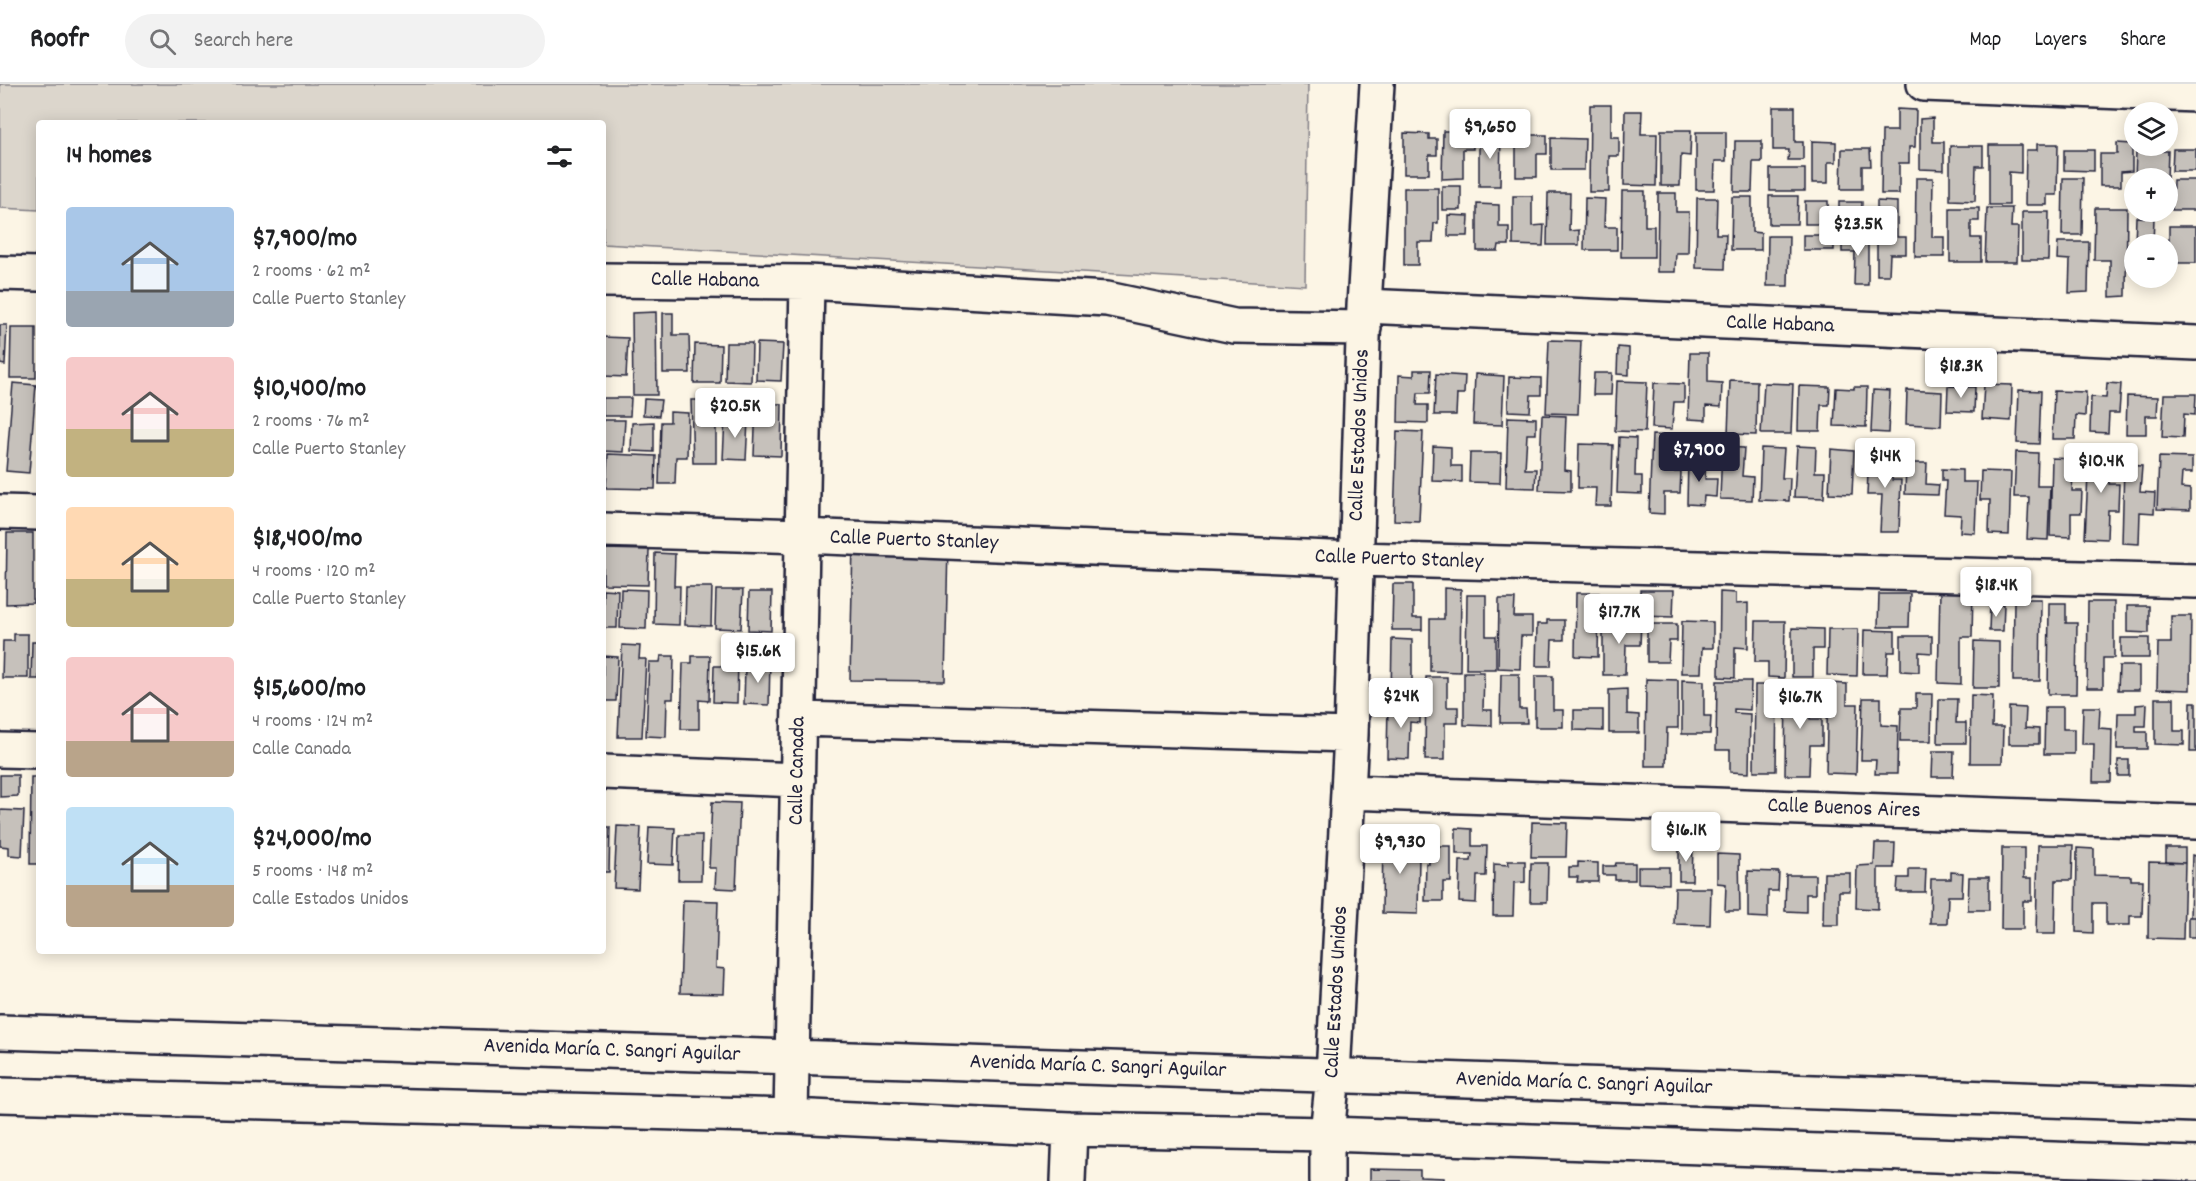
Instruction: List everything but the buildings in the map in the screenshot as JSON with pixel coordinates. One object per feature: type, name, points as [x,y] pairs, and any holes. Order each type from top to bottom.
[{"type":"street","name":"Calle Estados Unidos","points":[[1326,1181],[1351,735],[1364,317],[1377,84]]},
{"type":"street","points":[[1924,84],[2196,95]]},
{"type":"street","points":[[0,273],[36,274]]},
{"type":"street","name":"Calle Habana","points":[[606,280],[807,282],[1107,299],[1234,326],[1364,317],[2196,343]]},
{"type":"street","name":"Calle Canada","points":[[791,1116],[807,282]]},
{"type":"street","points":[[0,512],[36,513]]},
{"type":"street","name":"Calle Puerto Stanley","points":[[606,530],[1355,559],[2196,581]]},
{"type":"street","points":[[800,719],[1351,735]]},
{"type":"street","points":[[0,750],[36,751]]},
{"type":"street","points":[[606,772],[798,780]]},
{"type":"street","name":"Calle Buenos Aires","points":[[1348,792],[2196,822]]},
{"type":"street","name":"Avenida María C. Sangri Aguilar","points":[[0,1032],[2196,1105]]},
{"type":"street","points":[[0,1095],[791,1116],[1070,1129],[1327,1134],[2196,1164]]},
{"type":"street","points":[[1068,1181],[1070,1129]]},
{"type":"shaded area","points":[[0,84],[1308,84],[1305,285],[606,244],[606,120],[36,120],[36,210],[0,208]]}]
